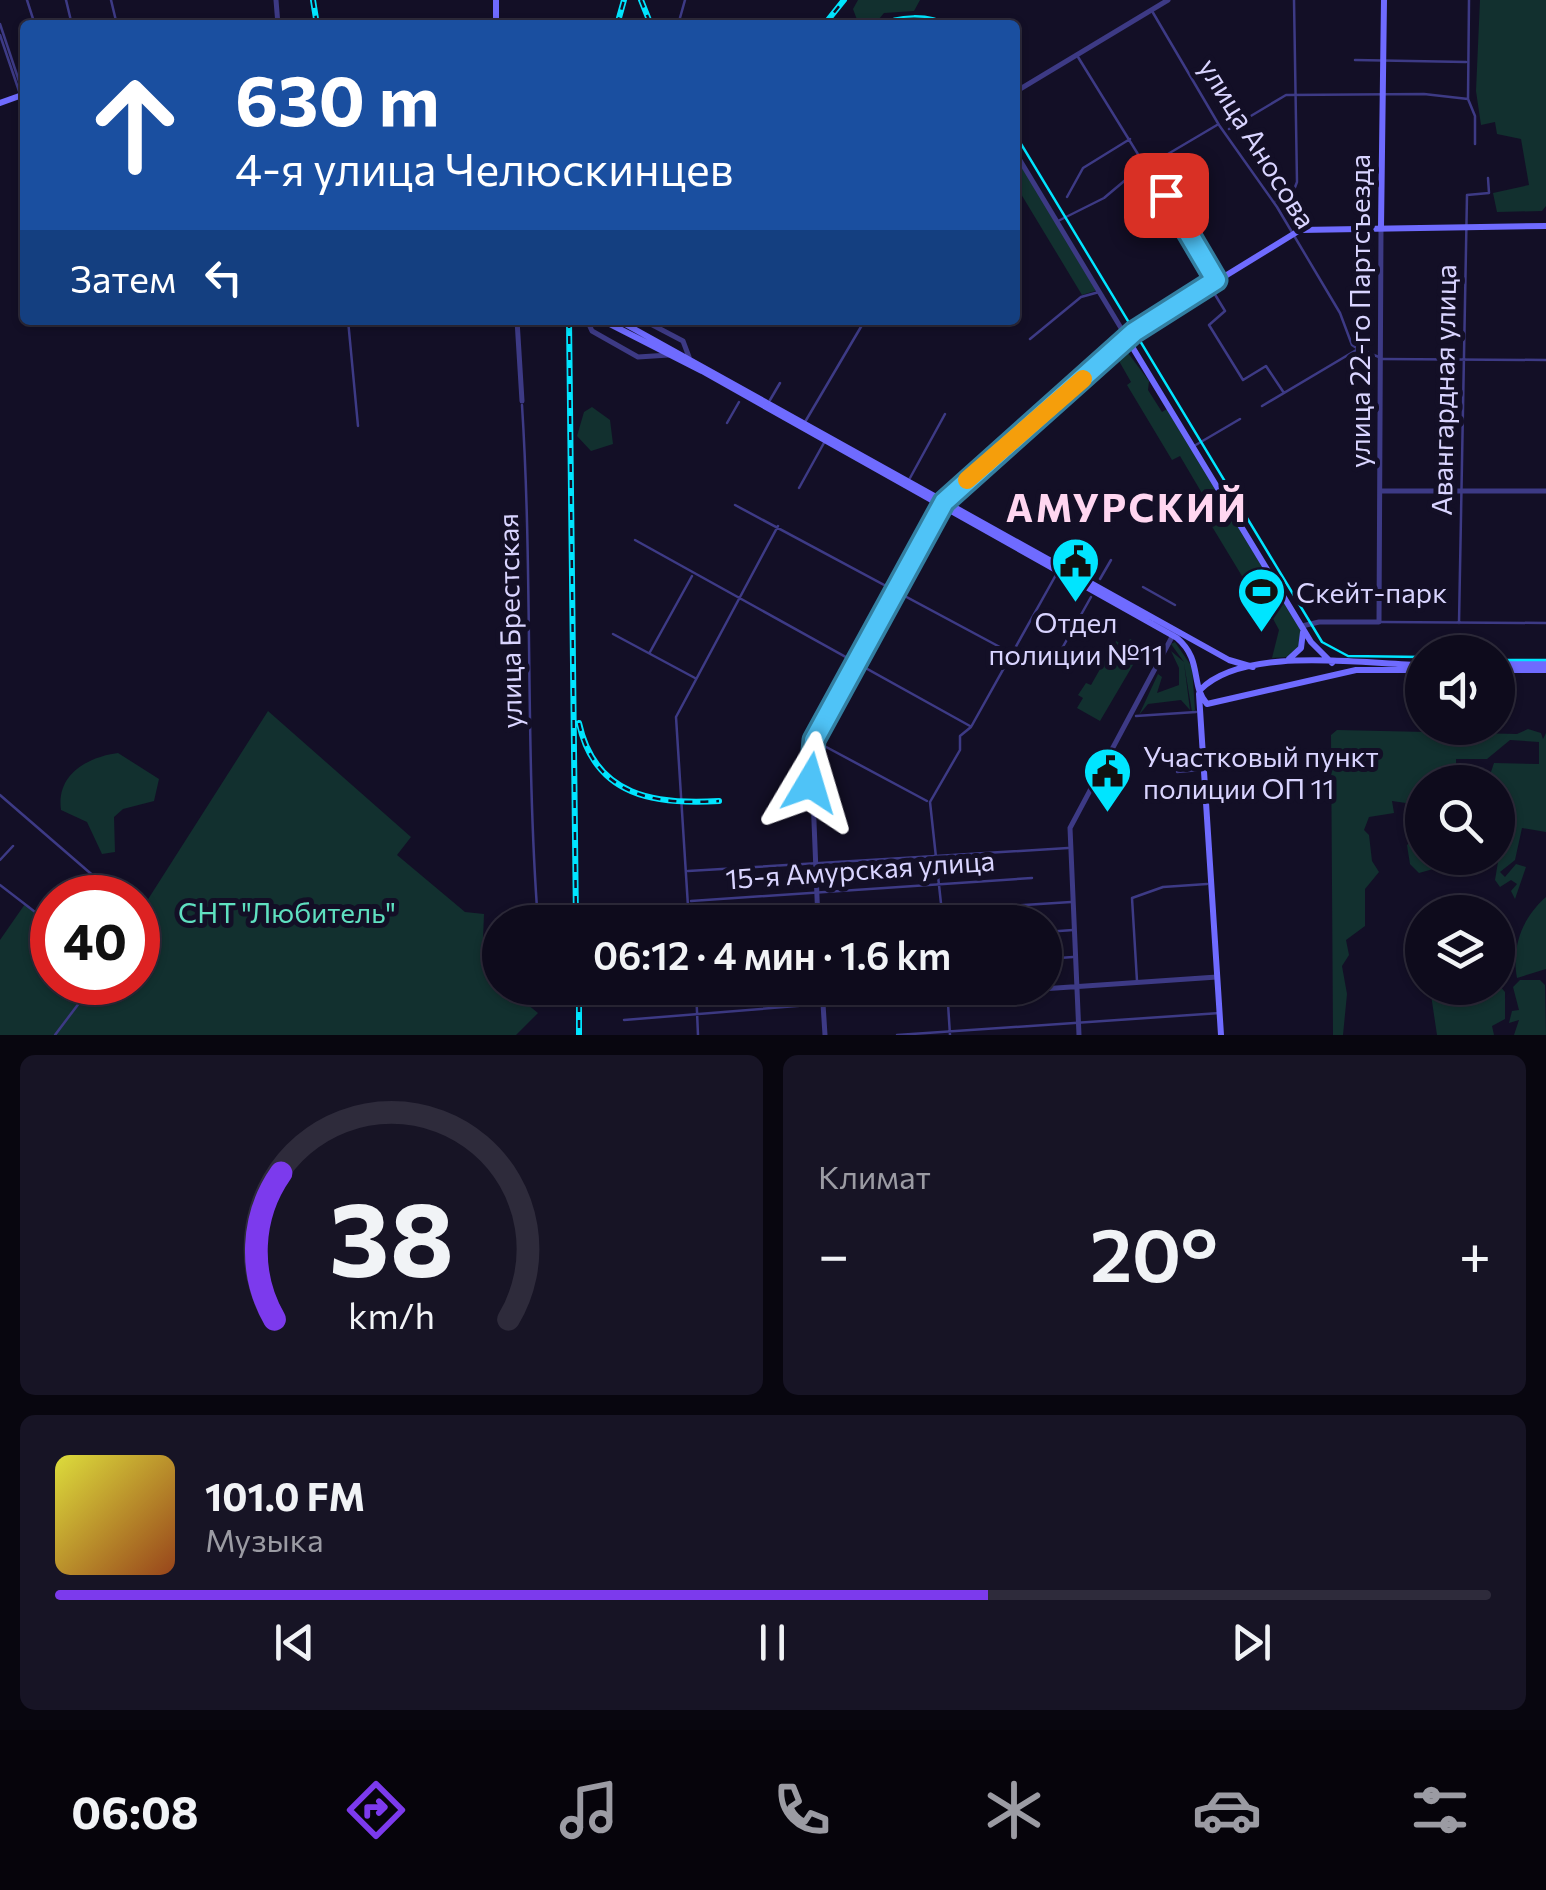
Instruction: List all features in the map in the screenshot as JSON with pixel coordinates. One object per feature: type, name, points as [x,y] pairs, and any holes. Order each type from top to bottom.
[{"type":"main road","name":"улица 22-го Партсъезда","points":[[1381,227],[1384,0]]},
{"type":"main road","points":[[943,504],[1128,340],[1292,235],[1316,228],[1546,226]]},
{"type":"main road","points":[[619,325],[640,339],[688,357],[769,402],[826,440],[908,482]]},
{"type":"main road","points":[[621,325],[908,482],[1058,571],[1233,663],[1252,667]]},
{"type":"main road","points":[[1128,340],[1314,646],[1331,660]]},
{"type":"main road","points":[[943,504],[1173,631],[1194,658],[1221,1035]]},
{"type":"main road","points":[[1287,660],[1301,648],[1302,626]]},
{"type":"main road","points":[[1199,693],[1210,682],[1287,660],[1405,667]]},
{"type":"main road","points":[[1322,678],[1331,660]]},
{"type":"main road","points":[[1308,662],[1318,671],[1309,680]]},
{"type":"main road","points":[[1200,723],[1213,706],[1376,667]]},
{"type":"main road","points":[[1515,667],[1546,667]]},
{"type":"main road","points":[[1199,693],[1213,706]]},
{"type":"street","points":[[1020,89],[1168,0]]},
{"type":"street","points":[[1274,202],[1296,188],[1294,0]]},
{"type":"street","points":[[1470,0],[1468,99],[1475,116],[1475,144]]},
{"type":"street","name":"улица Аносова","points":[[1152,10],[1219,125],[1274,202],[1358,349]]},
{"type":"street","points":[[0,24],[20,74]]},
{"type":"street","points":[[0,35],[20,87]]},
{"type":"street","points":[[1077,56],[1132,138],[1212,283],[1225,310],[1209,325],[1243,380],[1266,366],[1284,392]]},
{"type":"street","points":[[1355,60],[1468,62]]},
{"type":"street","points":[[1226,130],[1286,95],[1468,99]]},
{"type":"street","points":[[1057,222],[1104,198],[1148,166],[1219,125]]},
{"type":"street","points":[[1066,197],[1082,168],[1132,138]]},
{"type":"street","points":[[1020,160],[1128,340]]},
{"type":"street","name":"Авангардная улица","points":[[1459,623],[1467,195],[1489,193],[1488,178]]},
{"type":"street","name":"улица 22-го Партсъезда","points":[[1379,622],[1381,227]]},
{"type":"street","points":[[1030,339],[1082,297],[1100,291]]},
{"type":"street","points":[[348,325],[358,426]]},
{"type":"street","name":"улица Брестская","points":[[518,325],[532,589],[530,795],[537,905]]},
{"type":"street","points":[[589,325],[592,331],[638,357],[674,352],[683,342]]},
{"type":"street","points":[[652,325],[683,342],[688,357]]},
{"type":"street","points":[[803,424],[862,325]]},
{"type":"street","points":[[638,357],[646,350],[640,339]]},
{"type":"street","points":[[1262,406],[1358,349],[1381,358],[1546,360]]},
{"type":"street","points":[[769,402],[780,383]]},
{"type":"street","points":[[727,423],[739,402]]},
{"type":"street","points":[[908,482],[945,414]]},
{"type":"street","points":[[1193,447],[1240,419]]},
{"type":"street","points":[[799,488],[826,440]]},
{"type":"street","points":[[1380,491],[1546,491]]},
{"type":"street","points":[[817,905],[810,767],[814,740],[943,504]]},
{"type":"street","points":[[735,505],[1012,653]]},
{"type":"street","points":[[690,905],[676,722],[778,526]]},
{"type":"street","points":[[634,540],[971,727]]},
{"type":"street","points":[[1100,579],[1111,560]]},
{"type":"street","points":[[942,905],[939,854],[930,802],[960,750],[960,736],[971,727],[1058,571]]},
{"type":"street","points":[[649,654],[692,575]]},
{"type":"street","points":[[1144,587],[1175,605]]},
{"type":"street","points":[[1060,652],[1090,596]]},
{"type":"street","points":[[1302,626],[1319,622],[1546,624]]},
{"type":"street","points":[[1079,1035],[1068,848],[1080,802],[1173,631]]},
{"type":"street","points":[[613,634],[697,678]]},
{"type":"street","points":[[1136,716],[1198,712]]},
{"type":"street","points":[[814,740],[930,802]]},
{"type":"street","points":[[1177,772],[1204,770]]},
{"type":"street","points":[[0,795],[92,875]]},
{"type":"street","points":[[0,860],[12,846]]},
{"type":"street","points":[[687,871],[1068,848]]},
{"type":"street","name":"15-я Амурская улица","points":[[690,901],[1032,878]]},
{"type":"street","points":[[1137,982],[1134,896],[1163,887],[1212,884]]},
{"type":"street","points":[[0,885],[30,908]]},
{"type":"street","points":[[1028,905],[1071,902]]},
{"type":"street","points":[[1062,931],[1073,930]]},
{"type":"street","points":[[1062,958],[1074,957]]},
{"type":"street","points":[[1062,987],[1218,977]]},
{"type":"street","points":[[55,1035],[78,1005]]},
{"type":"street","points":[[697,1005],[698,1035]]},
{"type":"street","points":[[624,1020],[810,1005]]},
{"type":"street","points":[[823,1005],[825,1035]]},
{"type":"street","points":[[948,1005],[950,1033]]},
{"type":"street","points":[[897,1035],[1220,1013]]},
{"type":"green space","points":[[858,0],[920,0],[914,11],[884,13],[878,20],[857,20],[853,9]]},
{"type":"green space","points":[[1480,0],[1546,0],[1546,206],[1542,211],[1497,212],[1493,193],[1529,185],[1521,139],[1497,134],[1495,122],[1481,125],[1476,91]]},
{"type":"green space","points":[[1020,161],[1096,290],[1082,295],[1020,192]]},
{"type":"green space","points":[[1125,349],[1149,381],[1148,390],[1162,412],[1167,409],[1301,630],[1299,648],[1287,657],[1272,658],[1279,630],[1254,583],[1248,586],[1199,505],[1206,500],[1180,456],[1172,460],[1127,385],[1131,382],[1115,354]]},
{"type":"green space","points":[[592,407],[610,420],[613,444],[591,451],[577,436],[584,412]]},
{"type":"green space","points":[[1130,639],[1141,645],[1140,653],[1100,721],[1077,708],[1083,698],[1078,695],[1086,683],[1091,685],[1116,641],[1125,646]]},
{"type":"green space","points":[[1175,642],[1192,667],[1195,710],[1192,712],[1184,663],[1190,710],[1181,700],[1148,704],[1139,715],[1158,674],[1162,677],[1157,693],[1179,685],[1179,668],[1171,651],[1184,662],[1171,644]]},
{"type":"green space","name":"СНТ \"Любитель\"","points":[[268,711],[411,837],[397,855],[465,912],[482,914],[482,1005],[528,1005],[538,1013],[516,1035],[0,1035],[0,940],[25,904],[30,908],[30,1005],[160,1005],[160,880]]},
{"type":"green space","points":[[1528,729],[1541,733],[1543,739],[1546,733],[1546,832],[1522,828],[1515,860],[1515,765],[1493,765],[1539,764],[1539,742],[1515,740],[1517,734]]},
{"type":"green space","points":[[1337,730],[1405,732],[1405,745],[1504,745],[1487,759],[1456,759],[1456,765],[1405,765],[1405,803],[1392,801],[1394,813],[1369,817],[1364,830],[1369,835],[1372,861],[1379,872],[1365,889],[1365,926],[1346,940],[1349,955],[1342,966],[1347,994],[1343,1035],[1333,1035],[1331,735]]},
{"type":"green space","points":[[118,753],[159,779],[154,801],[123,809],[114,817],[115,852],[102,854],[87,822],[61,810],[61,797],[69,777],[85,763]]},
{"type":"green space","points":[[1516,864],[1526,867],[1515,899],[1511,891],[1517,884],[1511,880],[1500,887],[1496,875],[1515,875]]},
{"type":"green space","points":[[1546,897],[1546,969],[1517,978],[1517,944],[1531,914]]},
{"type":"green space","points":[[1520,980],[1540,980],[1545,985],[1546,1035],[1514,1035],[1519,1020],[1509,1023],[1512,1011],[1519,1010],[1515,985]]},
{"type":"green space","points":[[1433,1005],[1505,1005],[1505,1019],[1492,1026],[1494,1035],[1437,1035]]},
{"type":"tram line","points":[[892,20],[914,16],[938,20]]},
{"type":"tram line","points":[[1020,142],[1322,642],[1348,656],[1405,657]]},
{"type":"tram line","points":[[1515,660],[1546,660]]},
{"type":"railway","points":[[313,0],[316,20]]},
{"type":"railway","points":[[618,20],[624,0]]},
{"type":"railway","points":[[641,0],[649,20]]},
{"type":"railway","points":[[828,20],[844,0]]},
{"type":"railway","points":[[569,325],[576,905]]},
{"type":"railway","points":[[579,723],[587,748],[599,767],[631,791],[673,801],[719,801]]},
{"type":"railway","points":[[579,1005],[579,1035]]},
{"type":"slow traffic","points":[[967,480],[1083,379]]},
{"type":"place","name":"Отдел полиции №11","points":[[1076,604]]},
{"type":"place","name":"Скейт-парк","points":[[1261,634]]},
{"type":"place","name":"Участковый пункт полиции ОП 11","points":[[1108,814]]},
{"type":"district","name":"АМУРСКИЙ","points":[[1127,506]]},
{"type":"route","points":[[810,783],[814,740],[944,502],[1134,332],[1216,280],[1166,195]]}]
